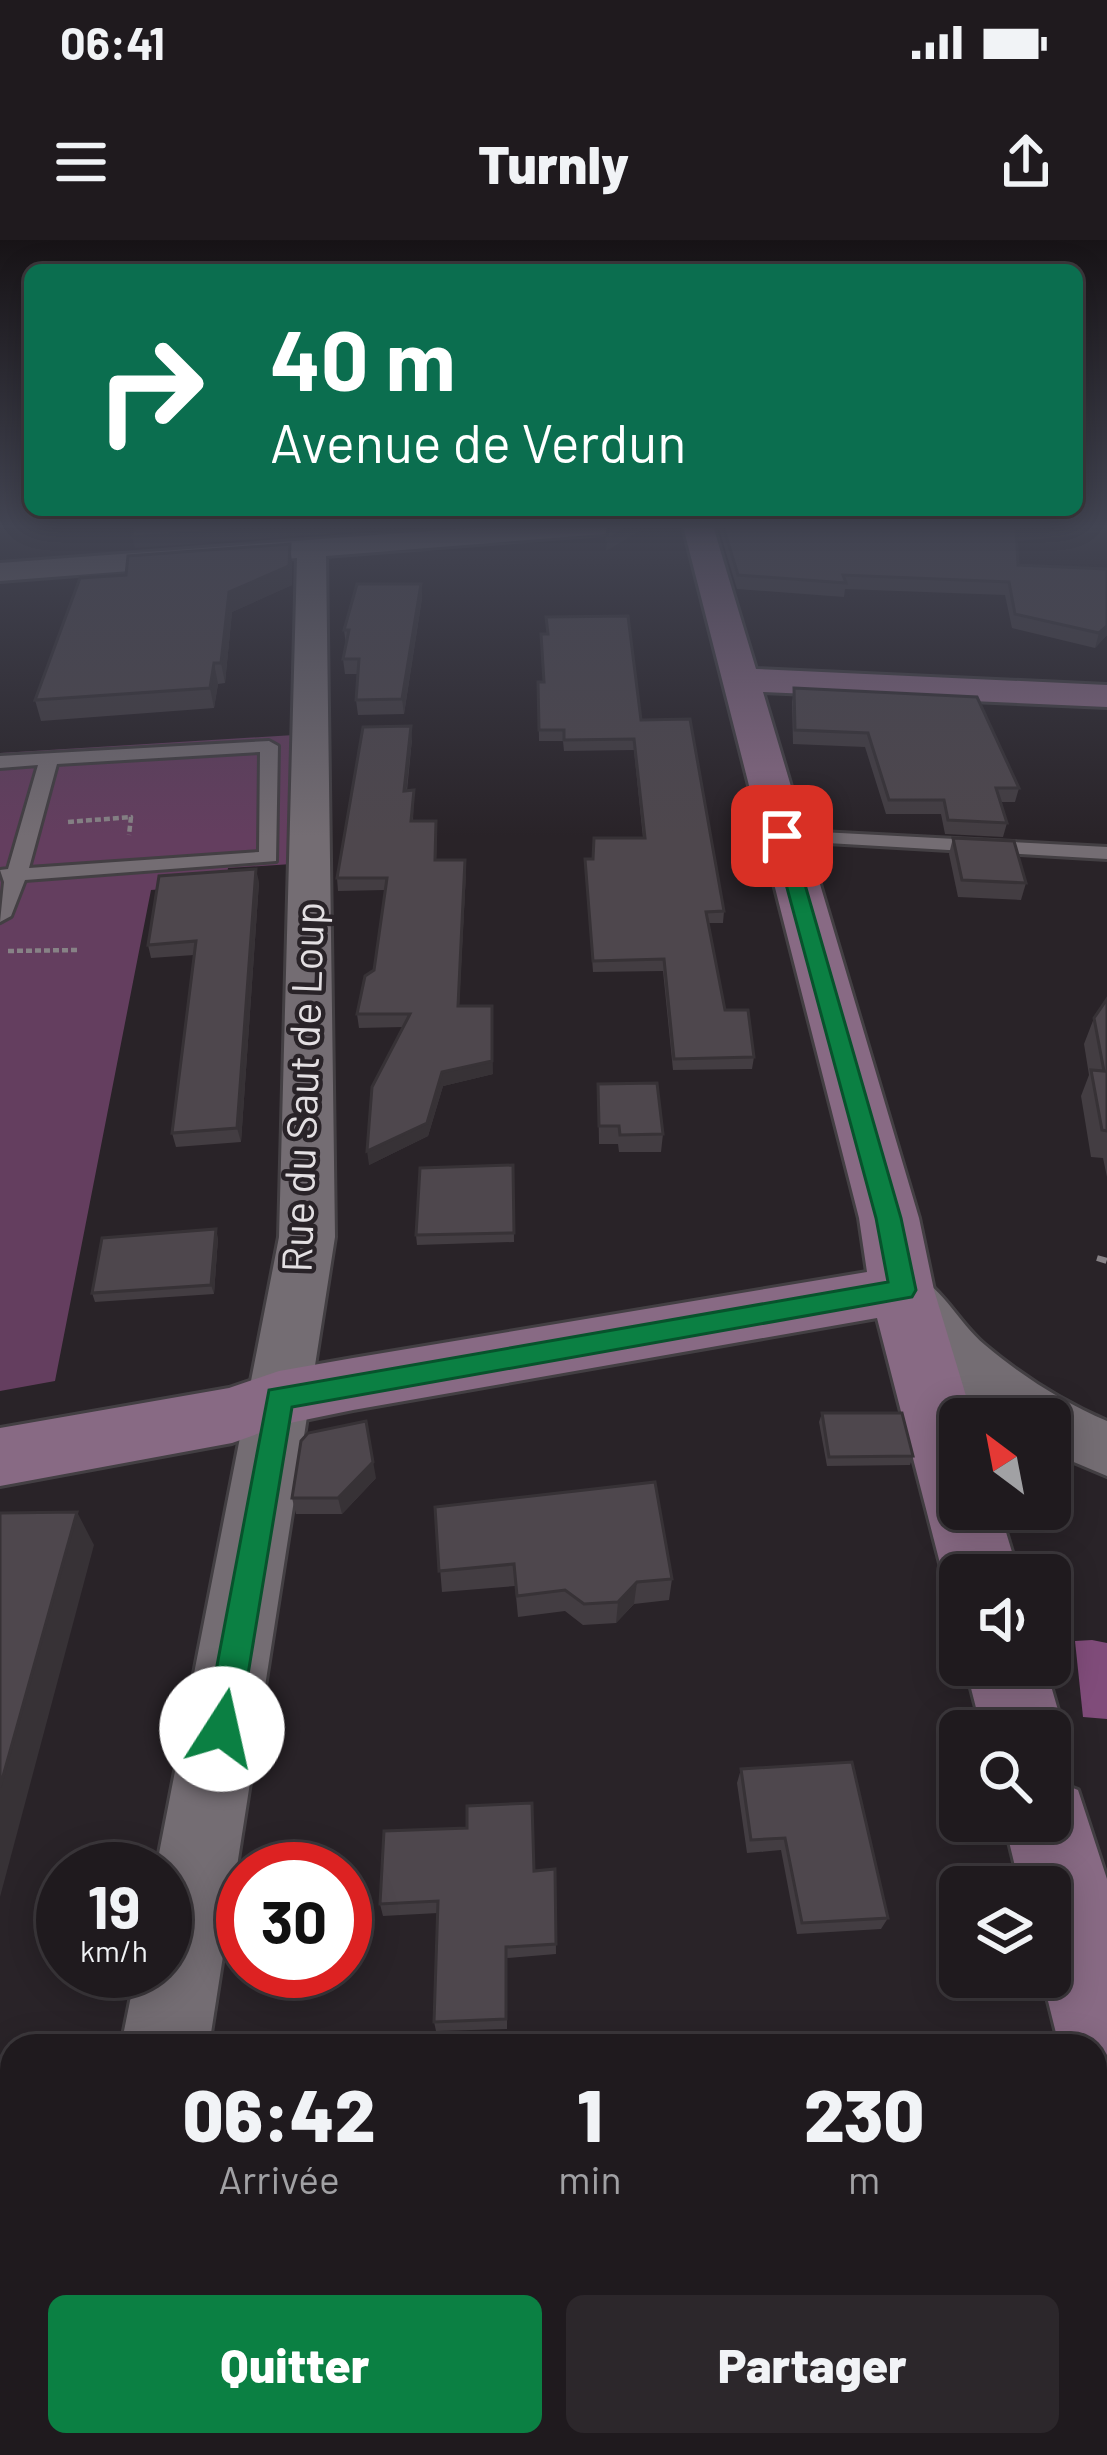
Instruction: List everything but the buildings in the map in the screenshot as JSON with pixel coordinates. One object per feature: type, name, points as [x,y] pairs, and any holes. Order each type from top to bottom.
[{"type":"main road","points":[[728,629],[889,1218],[902,1290],[939,1423]]},
{"type":"main road","points":[[742,680],[1107,696]]},
{"type":"main road","points":[[0,1457],[232,1415],[279,1398],[902,1290]]},
{"type":"main road","points":[[1053,1842],[1104,2034]]},
{"type":"street","name":"Rue du Saut de Loup","points":[[167,2034],[307,1237],[312,629]]},
{"type":"street","points":[[902,1290],[961,1360],[1012,1398]]},
{"type":"street","points":[[1071,1434],[1107,1450]]},
{"type":"lane","points":[[0,762],[269,746],[269,857],[9,875]]},
{"type":"lane","points":[[0,916],[9,875],[31,825],[49,759]]},
{"type":"lane","points":[[782,836],[1107,853]]},
{"type":"path","points":[[31,825],[131,818],[124,867]]},
{"type":"path","points":[[0,951],[79,950]]},
{"type":"shaded area","points":[[294,735],[292,864],[228,868],[226,884],[151,890],[55,1381],[0,1391],[0,753]]},
{"type":"shaded area","points":[[1075,1641],[1107,1643],[1107,1719],[1083,1717]]},
{"type":"route","points":[[222,1729],[279,1398],[902,1290],[889,1218],[782,836]]}]
